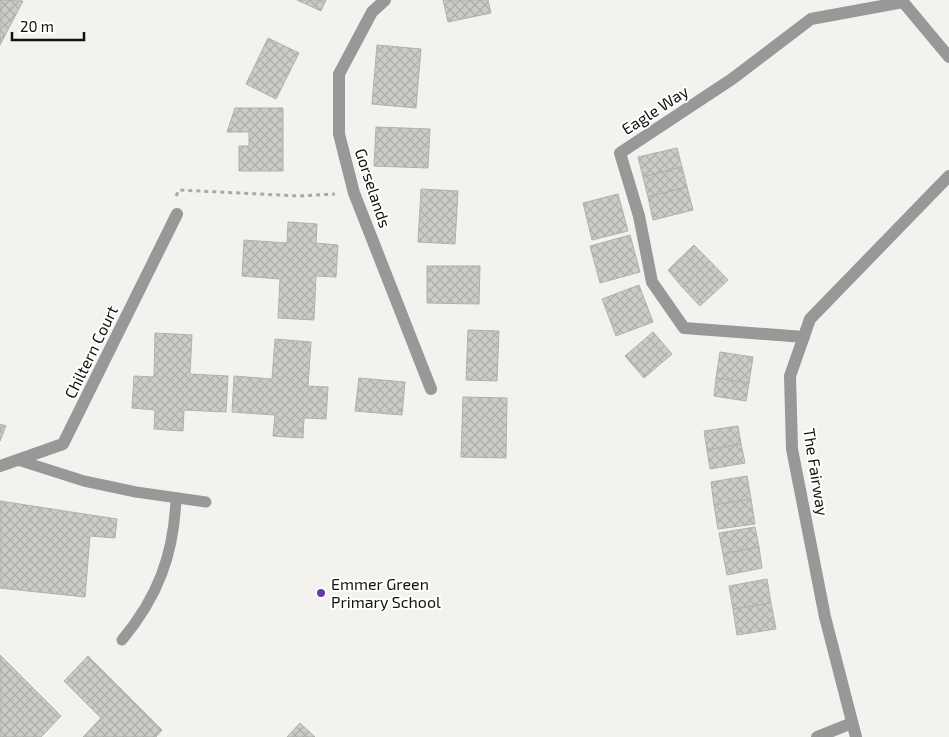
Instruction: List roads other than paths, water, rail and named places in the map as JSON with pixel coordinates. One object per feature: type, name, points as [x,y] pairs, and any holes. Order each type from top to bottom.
[{"type":"street","name":"Gorselands","points":[[385,0],[372,12],[339,74],[338,134],[354,193],[431,389]]},
{"type":"street","points":[[903,1],[949,57]]},
{"type":"street","name":"Eagle Way","points":[[804,337],[684,328],[652,282],[640,216],[620,153],[732,79],[810,19],[903,1]]},
{"type":"street","name":"The Fairway","points":[[856,737],[825,617],[792,450],[790,376],[810,319],[949,176]]},
{"type":"street","name":"Chiltern Court","points":[[0,466],[63,444],[177,214]]},
{"type":"street","points":[[817,737],[852,723]]},
{"type":"lane","points":[[18,460],[84,481],[206,502]]},
{"type":"lane","points":[[122,640],[150,601],[162,576],[175,531],[176,498]]},
{"type":"place","name":"Emmer Green Primary School","points":[[321,593]]}]
